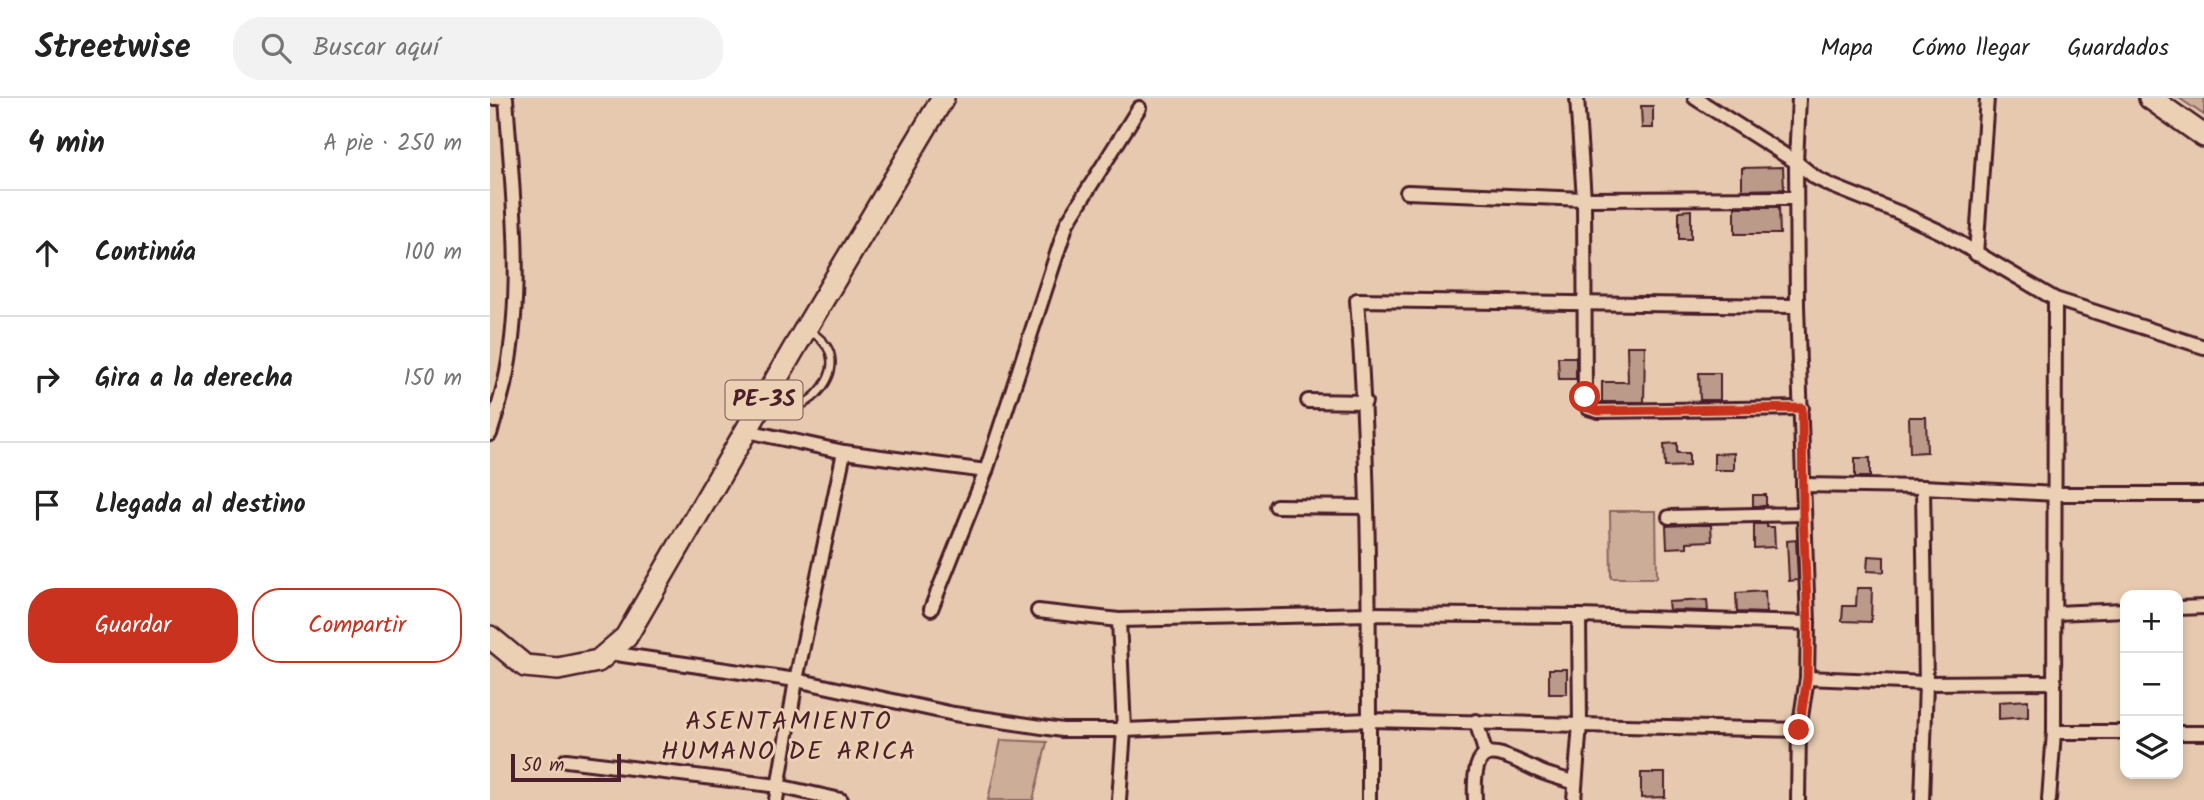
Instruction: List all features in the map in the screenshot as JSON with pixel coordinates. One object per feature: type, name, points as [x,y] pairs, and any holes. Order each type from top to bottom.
[{"type":"highway","points":[[2150,98],[2204,136]]},
{"type":"highway","name":"PE-3S","points":[[490,638],[525,666],[558,669],[598,661],[626,637],[938,100]]},
{"type":"street","points":[[490,98],[497,98]]},
{"type":"street","points":[[490,434],[507,372],[516,285],[506,98]]},
{"type":"street","points":[[1577,98],[1584,199],[1585,397],[1588,408],[1598,411],[1802,408]]},
{"type":"street","points":[[1695,98],[1824,182],[1941,232],[2055,299],[2204,347]]},
{"type":"street","points":[[1798,800],[1799,730],[1807,678],[1808,623],[1797,306],[1796,162],[1800,98]]},
{"type":"street","points":[[1976,254],[1987,98]]},
{"type":"street","points":[[932,609],[986,471],[1067,223],[1139,108]]},
{"type":"street","points":[[1407,192],[1584,199],[1796,198]]},
{"type":"street","points":[[2049,800],[2054,732],[2055,299]]},
{"type":"street","points":[[1369,800],[1365,402],[1357,300],[1797,306]]},
{"type":"street","points":[[1308,401],[1365,402]]},
{"type":"street","points":[[747,431],[845,452],[986,471]]},
{"type":"street","points":[[776,800],[796,680],[845,452]]},
{"type":"street","points":[[1803,485],[1923,487],[2056,494],[2204,494]]},
{"type":"street","points":[[1922,800],[1926,683],[1923,487]]},
{"type":"street","points":[[1276,506],[1367,508]]},
{"type":"street","points":[[1669,517],[1803,514]]},
{"type":"street","points":[[2183,608],[2204,607]]},
{"type":"street","points":[[2055,613],[2120,610]]},
{"type":"street","points":[[1038,611],[1119,620],[1369,614],[1579,616],[1808,623]]},
{"type":"street","points":[[1574,800],[1580,724],[1579,616]]},
{"type":"street","points":[[1119,620],[1124,730],[1119,800]]},
{"type":"street","points":[[609,653],[796,680],[954,713],[1062,730],[1369,720],[1799,730]]},
{"type":"street","points":[[1807,678],[1926,683],[2054,682]]},
{"type":"street","points":[[1476,721],[1486,755]]},
{"type":"street","points":[[2054,732],[2120,732]]},
{"type":"street","points":[[2183,733],[2204,733]]},
{"type":"street","points":[[1475,800],[1475,769],[1486,755],[1498,753],[1512,757],[1540,772],[1574,783]]},
{"type":"street","points":[[566,760],[778,786],[841,800]]},
{"type":"lane","points":[[762,404],[793,408],[809,402],[832,371],[830,354],[822,339],[806,328]]},
{"type":"shaded area","points":[[2179,98],[2204,98],[2204,115]]},
{"type":"shaded area","points":[[1610,511],[1656,511],[1657,578],[1611,578]]},
{"type":"shaded area","points":[[1001,740],[1047,742],[1033,800],[988,800]]},
{"type":"building","points":[[1641,106],[1653,106],[1653,128],[1642,128]]},
{"type":"building","points":[[1783,167],[1784,189],[1742,190],[1742,168]]},
{"type":"building","points":[[1735,207],[1779,207],[1780,234],[1735,234]]},
{"type":"building","points":[[1691,210],[1691,239],[1679,239],[1679,211]]},
{"type":"building","points":[[1627,346],[1645,346],[1644,402],[1602,402],[1602,382],[1628,382]]},
{"type":"building","points":[[1558,357],[1576,357],[1576,379],[1559,379]]},
{"type":"building","points":[[1699,373],[1720,373],[1720,400],[1700,400]]},
{"type":"building","points":[[1909,417],[1926,417],[1927,452],[1910,453]]},
{"type":"building","points":[[1677,443],[1677,453],[1689,453],[1689,466],[1665,467],[1664,444]]},
{"type":"building","points":[[1734,453],[1734,470],[1714,470],[1714,454]]},
{"type":"building","points":[[1855,458],[1870,458],[1870,477],[1855,477]]},
{"type":"building","points":[[1753,495],[1766,495],[1766,506],[1753,506]]},
{"type":"building","points":[[1754,524],[1774,527],[1775,547],[1754,548]]},
{"type":"building","points":[[1711,525],[1712,541],[1687,542],[1687,547],[1667,548],[1666,526]]},
{"type":"building","points":[[1796,540],[1798,580],[1789,581],[1787,541]]},
{"type":"building","points":[[1868,556],[1884,557],[1884,572],[1867,571]]},
{"type":"building","points":[[1857,588],[1872,588],[1871,622],[1842,621],[1843,606],[1856,606]]},
{"type":"building","points":[[1765,591],[1766,613],[1737,612],[1736,593]]},
{"type":"building","points":[[1707,600],[1708,611],[1669,610],[1668,602]]},
{"type":"building","points":[[1549,669],[1567,669],[1567,694],[1549,694]]},
{"type":"building","points":[[2028,700],[2028,717],[1999,719],[1999,702]]},
{"type":"building","points":[[1641,773],[1665,773],[1665,797],[1641,798]]},
{"type":"district","name":"ASENTAMIENTO HUMANO DE ARICA","points":[[789,737]]},
{"type":"route","points":[[1585,397],[1588,408],[1598,411],[1802,408],[1808,623],[1807,678],[1799,730]]}]
